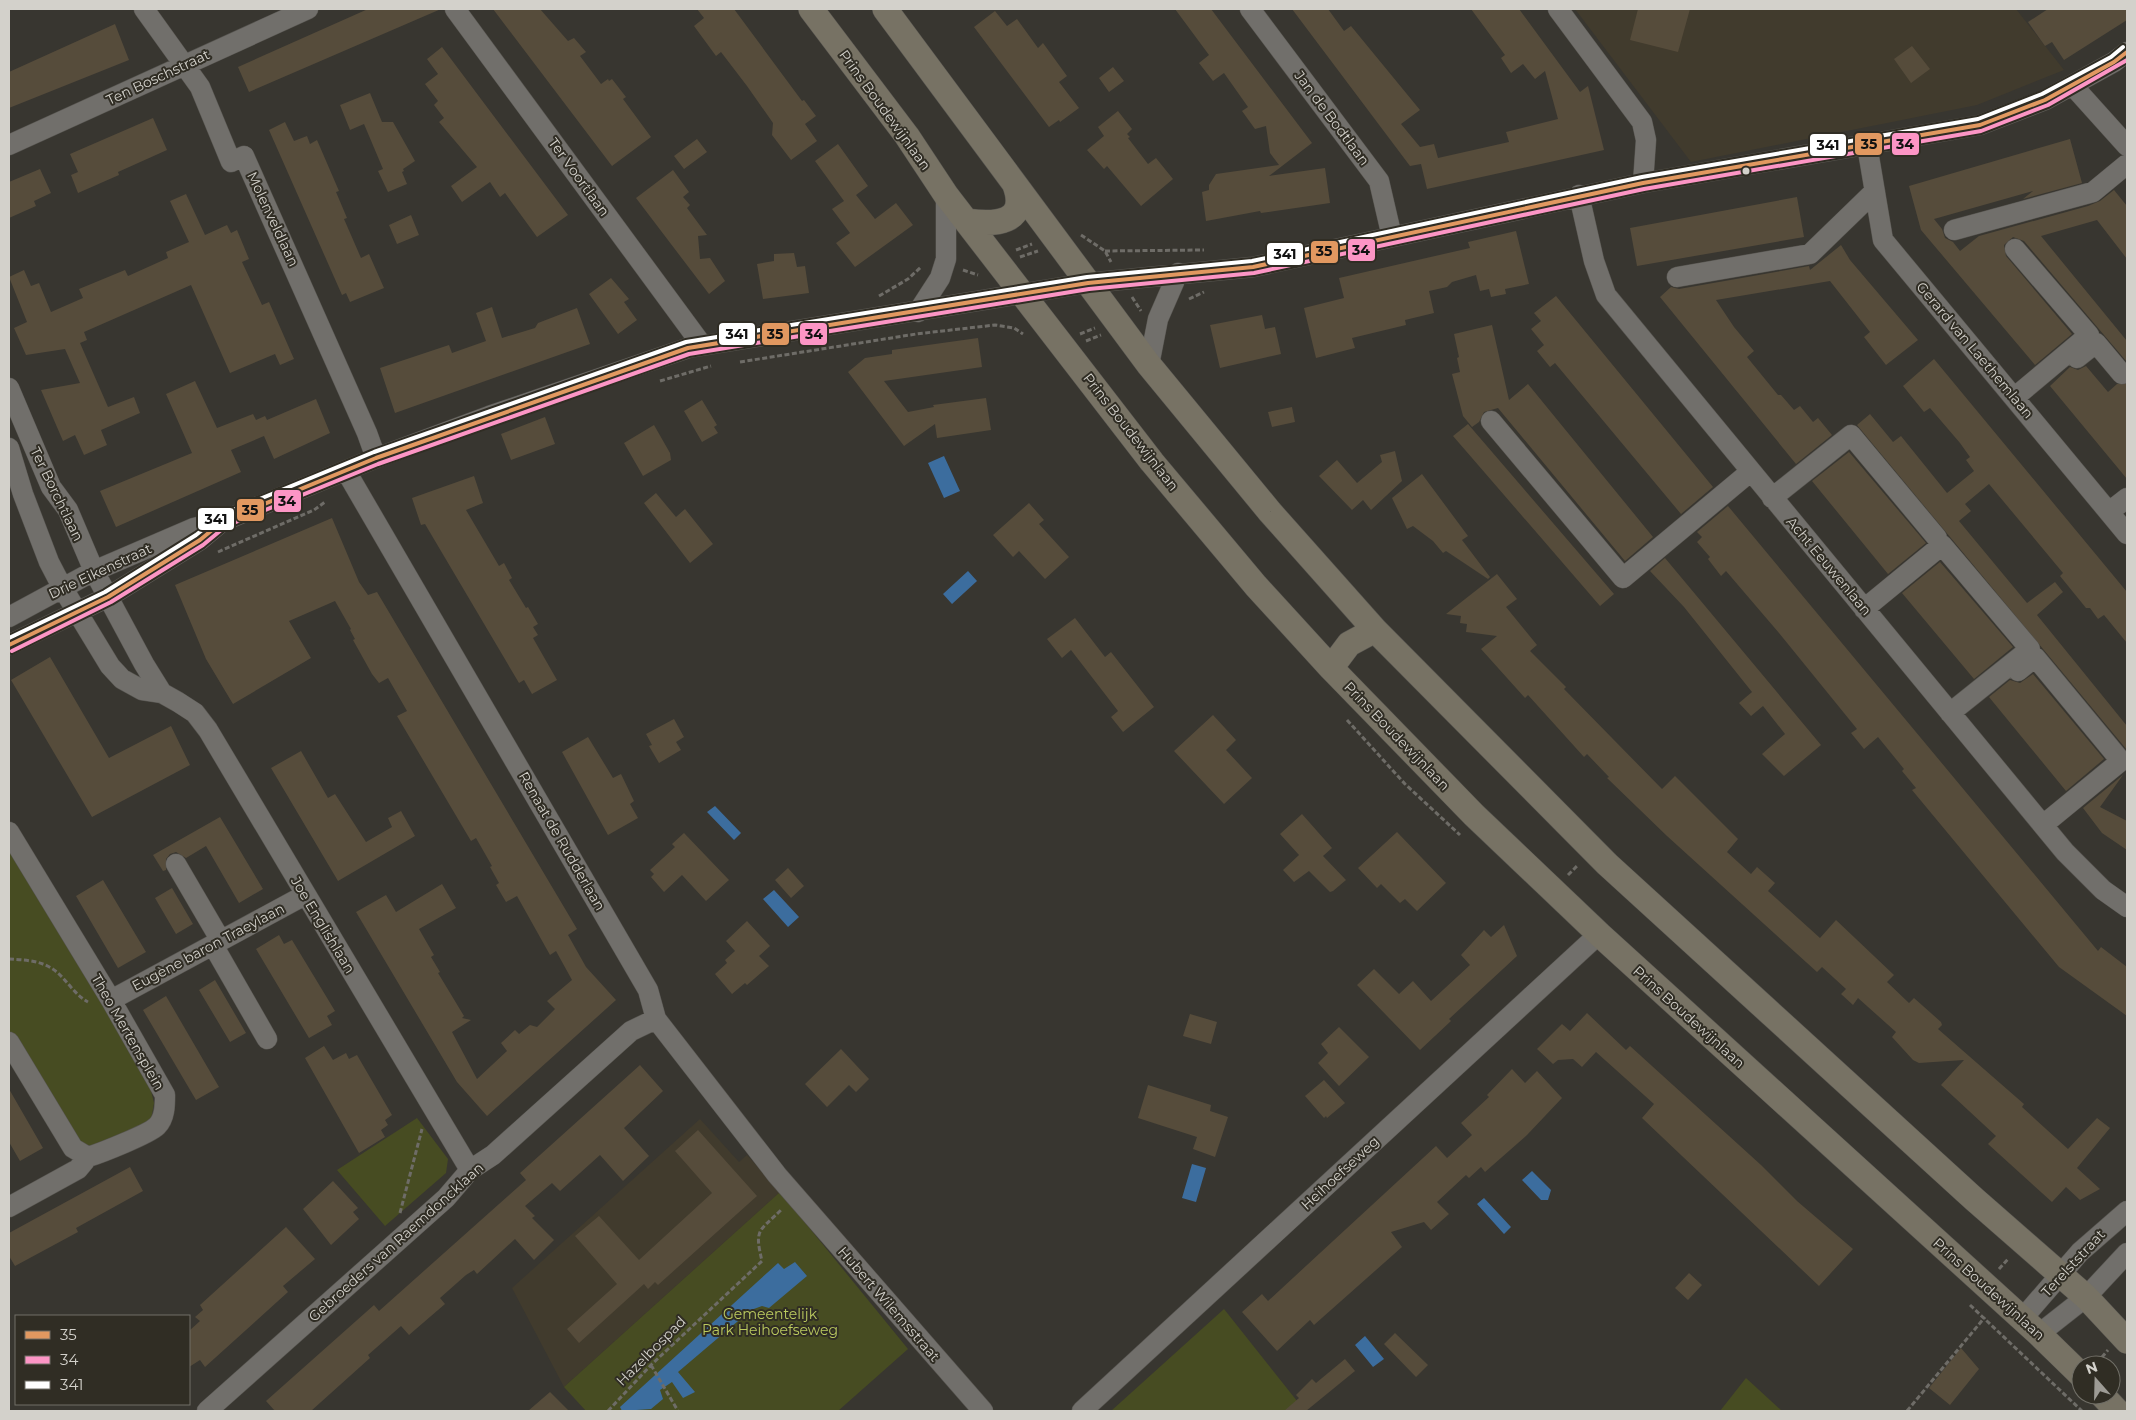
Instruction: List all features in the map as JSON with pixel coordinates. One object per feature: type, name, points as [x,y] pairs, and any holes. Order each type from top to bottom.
[{"type":"main road","name":"Prins Boudewijnlaan","points":[[811,9],[907,136],[946,195],[1152,462],[1256,586],[1331,668],[1474,815],[1599,934],[2071,1365]]},
{"type":"main road","points":[[885,9],[1015,185],[1069,239],[1088,284],[1117,324],[1239,475],[1375,630],[1593,849],[1974,1199],[2086,1297],[2127,1341]]},
{"type":"main road","points":[[967,221],[998,223],[1009,218],[1016,208],[1019,196],[1015,185]]},
{"type":"main road","points":[[1331,668],[1349,644],[1375,630]]},
{"type":"street","name":"Molenveldlaan","points":[[144,9],[200,87],[231,162],[244,156],[286,247],[367,433],[376,458]]},
{"type":"street","name":"Ten Boschstraat","points":[[9,146],[308,9]]},
{"type":"street","name":"Ter Voortlaan","points":[[455,9],[702,346]]},
{"type":"street","name":"Jan de Bodtlaan","points":[[1250,9],[1378,181],[1392,238]]},
{"type":"street","points":[[1558,9],[1642,122],[1646,140],[1643,183]]},
{"type":"street","name":"Drie Eikenstraat","points":[[9,617],[94,571],[194,528],[223,521],[350,478],[376,458],[663,355],[702,346],[1088,284],[1178,273],[1254,267],[1392,238],[1579,195],[1980,124],[2045,100],[2073,86],[2127,52]]},
{"type":"street","points":[[2073,86],[2127,146]]},
{"type":"street","name":"Gerard van Laethemlaan","points":[[1867,145],[1883,240],[2018,400],[2127,534]]},
{"type":"street","points":[[1954,230],[2094,192],[2127,164]]},
{"type":"street","points":[[1677,277],[1810,254],[1875,191]]},
{"type":"street","points":[[918,312],[940,278],[935,264],[946,259],[946,195]]},
{"type":"street","name":"Acht Eeuwenlaan","points":[[1579,195],[1594,261],[1606,294],[1750,472],[2065,852],[2096,884],[2127,907]]},
{"type":"street","points":[[2015,249],[2089,335],[2018,400]]},
{"type":"street","points":[[1150,365],[1158,319],[1178,273]]},
{"type":"street","points":[[2018,400],[2096,343],[2122,374]]},
{"type":"street","name":"Ter Borchtlaan","points":[[9,388],[51,487],[68,510],[94,571],[108,597]]},
{"type":"street","points":[[1491,421],[1623,578],[1750,472]]},
{"type":"street","points":[[1772,498],[1851,435],[1937,538]]},
{"type":"street","name":"Ter Borchtlaan","points":[[9,448],[23,494],[62,587],[77,613]]},
{"type":"street","name":"Renaat de Rudderlaan","points":[[350,478],[648,990],[656,1019],[795,1197]]},
{"type":"street","points":[[2109,512],[2127,498]]},
{"type":"street","name":"Drie Eikenstraat","points":[[9,645],[108,597],[200,540],[223,521]]},
{"type":"street","points":[[1864,609],[1942,544],[2030,649],[1954,717]]},
{"type":"street","name":"Joe Englishlaan","points":[[108,597],[162,693]]},
{"type":"street","name":"Joe Englishlaan","points":[[77,613],[110,666],[122,679],[142,690],[162,693],[195,714],[208,730],[470,1170]]},
{"type":"street","points":[[1954,717],[2035,657],[2121,760],[2043,825]]},
{"type":"street","name":"Theo Mertensplein","points":[[9,832],[111,1000],[165,1095],[164,1111],[157,1126],[106,1152],[88,1157]]},
{"type":"street","points":[[176,864],[267,1039]]},
{"type":"street","name":"Eugène baron Traeylaan","points":[[111,1000],[305,895]]},
{"type":"street","name":"Heihoefseweg","points":[[1082,1411],[1599,934]]},
{"type":"street","name":"Gebroeders van Raemdoncklaan","points":[[206,1411],[446,1198],[470,1170],[493,1155],[632,1031],[656,1019]]},
{"type":"street","points":[[9,1042],[73,1148],[88,1157],[78,1169],[9,1207]]},
{"type":"street","name":"Hubert Wilemsstraat","points":[[795,1197],[983,1411]]},
{"type":"street","name":"Terelststraat","points":[[2031,1327],[2060,1274],[2080,1252],[2127,1211]]},
{"type":"street","name":"Terelststraat","points":[[2031,1327],[2086,1297],[2127,1253]]},
{"type":"path","points":[[876,297],[935,264],[977,273],[1069,239]]},
{"type":"path","points":[[977,273],[995,325]]},
{"type":"path","points":[[1064,346],[1117,324],[1140,310]]},
{"type":"path","points":[[1064,346],[1117,324]]},
{"type":"path","points":[[731,363],[916,334],[995,325],[1014,328],[1025,336]]},
{"type":"path","points":[[654,383],[714,366]]},
{"type":"path","points":[[212,555],[314,510],[336,493],[350,478]]},
{"type":"path","points":[[1553,890],[1593,849]]},
{"type":"path","points":[[9,958],[34,961],[52,968],[86,1001],[96,1004],[111,1000]]},
{"type":"path","points":[[389,1250],[414,1167],[428,1102]]},
{"type":"path","name":"Hazelbospad","points":[[608,1411],[651,1365],[762,1261],[757,1239],[758,1233],[795,1197]]},
{"type":"path","points":[[1907,1411],[1984,1318],[1992,1292],[2024,1241]]},
{"type":"path","points":[[1992,1292],[1967,1302],[2082,1411]]},
{"type":"path","points":[[651,1365],[678,1411]]},
{"type":"shaded area","points":[[1575,9],[2016,9],[2064,70],[1977,105],[1691,162]]},
{"type":"shaded area","points":[[700,1119],[739,1162],[747,1155],[780,1192],[564,1387],[512,1288]]},
{"type":"green space","points":[[9,844],[149,1082],[154,1103],[151,1120],[95,1149],[81,1146],[69,1132],[9,1030]]},
{"type":"green space","points":[[417,1118],[448,1159],[446,1173],[385,1226],[337,1170]]},
{"type":"green space","name":"Gemeentelijk Park Heihoefseweg","points":[[780,1192],[908,1349],[838,1411],[586,1411],[564,1387]]},
{"type":"green space","points":[[1224,1309],[1305,1411],[1111,1411]]},
{"type":"green space","points":[[1746,1378],[1782,1411],[1720,1411]]},
{"type":"water","points":[[944,456],[960,491],[944,498],[928,463]]},
{"type":"water","points":[[968,571],[977,581],[952,604],[943,594]]},
{"type":"water","points":[[715,806],[741,833],[734,840],[707,812]]},
{"type":"water","points":[[774,890],[799,917],[788,927],[763,899]]},
{"type":"water","points":[[1192,1164],[1206,1168],[1196,1202],[1182,1198]]},
{"type":"water","points":[[1532,1171],[1551,1190],[1548,1200],[1541,1200],[1522,1180]]},
{"type":"water","points":[[1484,1198],[1511,1227],[1504,1234],[1477,1204]]},
{"type":"water","points":[[795,1262],[807,1276],[769,1308],[762,1306],[751,1310],[678,1372],[695,1392],[683,1398],[672,1382],[660,1390],[663,1399],[651,1409],[622,1411],[620,1407],[778,1263],[784,1269]]},
{"type":"water","points":[[1365,1336],[1384,1359],[1373,1367],[1355,1345]]},
{"type":"building","points":[[368,9],[441,9],[249,92],[238,67]]},
{"type":"building","points":[[493,9],[540,9],[568,41],[574,38],[586,52],[580,56],[601,84],[608,79],[609,81],[612,79],[626,97],[623,99],[651,137],[612,166]]},
{"type":"building","points":[[697,9],[734,9],[802,101],[804,100],[816,116],[805,124],[817,141],[791,160],[772,135],[773,123],[747,86],[721,52],[716,56],[694,26],[704,18]]},
{"type":"building","points":[[1175,9],[1211,9],[1312,143],[1269,176],[1325,168],[1330,203],[1261,213],[1260,211],[1206,221],[1202,192],[1209,190],[1209,185],[1216,174],[1279,165],[1270,153],[1266,126],[1255,129],[1242,111],[1248,107],[1224,73],[1213,81],[1199,63],[1209,55]]},
{"type":"building","points":[[1292,9],[1328,9],[1344,31],[1351,26],[1420,110],[1401,124],[1420,147],[1434,144],[1438,158],[1509,142],[1506,132],[1558,119],[1545,71],[1535,79],[1523,64],[1511,73],[1501,58],[1505,55],[1471,9],[1519,9],[1580,92],[1588,86],[1604,150],[1427,189],[1421,164],[1410,166]]},
{"type":"building","points":[[1638,9],[1690,9],[1678,52],[1630,40]]},
{"type":"building","points":[[2048,9],[2127,9],[2127,20],[2064,60],[2052,42],[2045,46],[2028,22]]},
{"type":"building","points":[[995,11],[1007,26],[1017,19],[1038,48],[1043,43],[1067,76],[1059,82],[1079,108],[1060,122],[1059,120],[1049,127],[974,27]]},
{"type":"building","points":[[115,24],[129,60],[9,108],[9,72]]},
{"type":"building","points":[[1912,46],[1930,69],[1911,83],[1894,59]]},
{"type":"building","points":[[442,47],[568,215],[537,237],[505,193],[500,197],[490,182],[462,202],[451,186],[477,167],[439,122],[444,118],[434,105],[438,101],[425,84],[438,74],[427,59]]},
{"type":"building","points":[[1113,67],[1124,81],[1109,92],[1099,78]]},
{"type":"building","points":[[370,93],[382,122],[393,122],[415,161],[403,169],[404,171],[402,172],[407,184],[388,192],[378,171],[383,169],[364,124],[350,130],[340,105]]},
{"type":"building","points":[[1118,111],[1132,129],[1127,134],[1130,137],[1128,138],[1148,164],[1156,158],[1173,179],[1141,206],[1107,166],[1104,169],[1087,150],[1104,136],[1098,127]]},
{"type":"building","points":[[153,118],[167,150],[118,172],[119,175],[78,193],[71,175],[78,172],[70,154]]},
{"type":"building","points":[[285,122],[294,141],[307,136],[310,144],[317,140],[339,191],[336,192],[347,218],[344,219],[361,258],[369,254],[384,288],[350,302],[346,293],[342,295],[269,130]]},
{"type":"building","points":[[697,139],[707,152],[684,169],[674,156]]},
{"type":"building","points":[[2070,139],[2082,183],[2023,199],[2033,191],[1934,219],[1942,229],[1945,238],[1953,242],[1960,251],[1979,236],[2088,206],[2100,201],[2114,190],[2127,206],[2127,259],[2097,220],[2041,236],[2127,341],[2127,362],[2024,241],[2013,237],[2004,245],[2006,256],[2072,334],[2035,365],[1921,230],[1909,186]]},
{"type":"building","points":[[838,144],[868,186],[856,195],[875,219],[896,203],[913,225],[855,267],[836,243],[850,233],[832,209],[844,201],[815,161]]},
{"type":"building","points":[[40,169],[51,193],[34,201],[36,206],[9,218],[9,182]]},
{"type":"building","points":[[673,170],[689,192],[683,197],[690,205],[687,208],[707,235],[698,236],[700,259],[710,258],[725,281],[709,294],[636,198]]},
{"type":"building","points":[[186,194],[205,235],[227,225],[231,233],[237,230],[249,259],[242,262],[262,305],[269,302],[294,359],[280,365],[275,354],[230,373],[191,285],[84,332],[87,340],[80,343],[108,407],[134,397],[140,413],[101,430],[107,445],[84,455],[75,435],[63,441],[41,390],[80,383],[65,349],[26,355],[14,328],[27,322],[9,277],[24,270],[31,286],[39,283],[51,312],[83,298],[79,289],[125,270],[128,276],[168,258],[166,252],[189,242],[170,201]]},
{"type":"building","points":[[1797,197],[1804,237],[1637,266],[1630,228]]},
{"type":"building","points":[[411,215],[419,235],[397,244],[389,225]]},
{"type":"building","points":[[1516,231],[1529,284],[1505,289],[1506,294],[1491,297],[1489,289],[1480,291],[1476,275],[1452,282],[1447,287],[1429,291],[1434,313],[1405,320],[1406,325],[1352,338],[1355,348],[1316,358],[1304,308],[1344,298],[1339,278],[1470,248],[1468,242]]},
{"type":"building","points":[[1841,245],[1850,260],[1918,340],[1886,365],[1864,337],[1870,332],[1830,281],[1716,300],[1734,327],[1754,351],[1747,357],[1778,395],[1781,395],[1794,410],[1800,406],[1813,422],[1818,418],[1832,435],[1796,464],[1660,297],[1671,287],[1679,289],[1809,266],[1810,270]]},
{"type":"building","points":[[794,253],[797,267],[805,266],[809,293],[763,299],[757,264],[774,261],[774,254]]},
{"type":"building","points":[[611,278],[629,299],[624,302],[637,320],[618,334],[589,294]]},
{"type":"building","points":[[1556,296],[1713,487],[1681,514],[1555,363],[1550,367],[1537,351],[1544,345],[1531,329],[1541,321],[1534,313]]},
{"type":"building","points":[[492,307],[502,338],[535,328],[538,323],[577,308],[590,344],[395,413],[380,368],[449,345],[452,353],[486,341],[476,313]]},
{"type":"building","points":[[1262,315],[1265,329],[1275,327],[1281,354],[1220,368],[1210,325]]},
{"type":"building","points":[[1492,325],[1509,400],[1528,384],[1653,537],[1625,561],[1498,408],[1484,412],[1479,422],[1472,427],[1463,416],[1452,374],[1460,372],[1454,334]]},
{"type":"building","points":[[978,338],[982,367],[884,381],[908,412],[934,407],[933,405],[986,398],[991,430],[937,438],[935,424],[904,446],[848,372],[865,358],[892,354],[892,350]]},
{"type":"building","points":[[1934,359],[2127,592],[2127,643],[2104,615],[2098,619],[2090,608],[2086,608],[2060,576],[2063,573],[1989,484],[1965,504],[1971,511],[1959,521],[2027,603],[2055,582],[2063,592],[2037,615],[2127,726],[2127,750],[1857,425],[1870,414],[1893,442],[1901,436],[1947,493],[1974,471],[1966,460],[1970,457],[1960,443],[1930,408],[1924,412],[1903,386]]},
{"type":"building","points":[[2086,366],[2108,392],[2117,384],[2127,384],[2127,479],[2050,386],[2070,367],[2078,370]]},
{"type":"building","points":[[195,381],[217,428],[253,414],[256,420],[265,416],[267,420],[316,399],[330,433],[274,459],[264,436],[231,450],[241,472],[116,527],[100,491],[192,453],[166,394]]},
{"type":"building","points":[[702,400],[717,425],[714,427],[718,433],[702,442],[684,411]]},
{"type":"building","points":[[1292,407],[1295,422],[1272,427],[1268,412]]},
{"type":"building","points":[[545,417],[555,444],[511,460],[501,434]]},
{"type":"building","points":[[1468,424],[1614,594],[1600,606],[1453,436]]},
{"type":"building","points":[[654,425],[670,453],[671,460],[643,476],[624,443]]},
{"type":"building","points":[[1395,451],[1402,481],[1371,510],[1363,500],[1352,510],[1319,476],[1337,460],[1357,483],[1382,462],[1380,455]]},
{"type":"building","points":[[1849,452],[1926,543],[1888,574],[1812,481]]},
{"type":"building","points":[[1422,474],[1468,536],[1462,540],[1490,577],[1488,579],[1446,551],[1443,553],[1433,541],[1413,526],[1407,529],[1392,498]]},
{"type":"building","points":[[474,476],[483,503],[466,510],[499,566],[504,563],[512,578],[509,580],[538,624],[533,627],[538,635],[533,638],[557,680],[532,694],[524,680],[519,683],[425,524],[421,525],[412,498]]},
{"type":"building","points":[[656,493],[676,517],[685,509],[713,544],[690,563],[644,503]]},
{"type":"building","points":[[1029,503],[1044,520],[1039,524],[1069,557],[1045,579],[1019,551],[1013,557],[993,535]]},
{"type":"building","points":[[1728,506],[2098,951],[2101,947],[2127,967],[2127,1016],[2059,967],[1912,790],[1916,788],[1902,771],[1904,769],[1878,737],[1864,749],[1851,733],[1857,729],[1779,633],[1726,571],[1721,576],[1708,559],[1710,557],[1697,542],[1702,537],[1697,532]]},
{"type":"building","points":[[332,518],[359,582],[368,595],[377,592],[577,929],[568,935],[586,967],[616,1000],[487,1116],[457,1082],[356,912],[386,895],[396,912],[442,884],[456,908],[419,929],[434,955],[431,957],[440,972],[438,973],[464,1016],[462,1018],[471,1020],[452,1032],[477,1079],[507,1051],[501,1043],[515,1030],[519,1034],[530,1025],[537,1027],[555,1009],[547,1001],[572,980],[556,951],[550,955],[517,896],[506,902],[496,885],[499,883],[490,867],[492,866],[476,838],[471,841],[397,716],[407,711],[388,678],[379,683],[372,674],[353,640],[355,639],[351,629],[335,601],[289,621],[311,658],[233,704],[206,659],[175,585]]},
{"type":"building","points":[[1665,558],[1821,745],[1784,776],[1762,754],[1785,734],[1763,706],[1751,716],[1739,703],[1752,692],[1684,607],[1650,571]]},
{"type":"building","points":[[1940,562],[2013,647],[1974,679],[1902,593]]},
{"type":"building","points":[[1497,574],[1517,599],[1506,607],[1537,645],[1530,651],[1566,687],[1564,689],[1662,789],[1675,776],[1738,839],[1727,852],[1751,874],[1757,867],[1775,883],[1768,891],[1820,938],[1836,920],[1894,975],[1887,982],[1909,1003],[1914,998],[1941,1022],[1942,1025],[1938,1029],[2024,1104],[2022,1107],[2068,1149],[2097,1118],[2110,1128],[2077,1168],[2100,1189],[2080,1200],[2066,1187],[2052,1202],[1988,1144],[1996,1136],[1941,1085],[1964,1060],[1919,1063],[1913,1060],[1892,1037],[1896,1032],[1858,998],[1853,1005],[1841,994],[1846,989],[1822,967],[1817,972],[1667,836],[1607,778],[1609,777],[1587,754],[1584,757],[1528,695],[1525,698],[1481,649],[1497,636],[1466,632],[1467,624],[1460,623],[1461,616],[1446,614]]},
{"type":"building","points":[[1075,618],[1105,657],[1111,652],[1154,707],[1123,732],[1111,717],[1118,711],[1071,650],[1062,658],[1047,639]]},
{"type":"building","points":[[50,657],[109,758],[171,726],[190,765],[92,817],[11,680]]},
{"type":"building","points":[[2033,674],[2104,759],[2066,791],[1989,697],[2010,680],[2020,683]]},
{"type":"building","points":[[1213,715],[1236,740],[1226,750],[1252,778],[1224,804],[1174,751]]},
{"type":"building","points":[[674,719],[684,737],[676,742],[681,750],[659,763],[649,746],[652,745],[646,734]]},
{"type":"building","points":[[588,737],[613,778],[621,774],[634,801],[630,804],[638,818],[608,835],[562,752]]},
{"type":"building","points":[[301,751],[328,798],[335,794],[366,842],[392,827],[388,818],[401,811],[415,836],[338,881],[271,768]]},
{"type":"building","points":[[2123,775],[2100,807],[2127,821],[2127,850],[2102,833],[2083,808]]},
{"type":"building","points":[[1302,814],[1332,848],[1323,856],[1346,880],[1333,891],[1330,892],[1309,871],[1294,882],[1283,870],[1299,855],[1280,834]]},
{"type":"building","points":[[220,817],[263,889],[239,903],[206,846],[186,858],[176,852],[170,854],[166,859],[166,870],[163,871],[153,855]]},
{"type":"building","points":[[1397,832],[1446,883],[1417,911],[1405,899],[1400,903],[1381,884],[1377,888],[1358,868]]},
{"type":"building","points":[[684,833],[729,880],[706,901],[682,875],[664,892],[651,877],[654,874],[650,870],[675,847],[672,844]]},
{"type":"building","points":[[788,868],[804,886],[791,898],[775,880]]},
{"type":"building","points":[[103,880],[146,952],[118,968],[76,896]]},
{"type":"building","points":[[172,888],[193,924],[176,934],[155,898]]},
{"type":"building","points":[[747,921],[770,946],[759,956],[769,966],[747,985],[745,983],[732,994],[715,974],[727,963],[725,960],[735,951],[726,941]]},
{"type":"building","points":[[1504,925],[1517,956],[1449,1019],[1451,1021],[1420,1050],[1357,985],[1374,969],[1399,994],[1413,981],[1431,1001],[1470,965],[1461,955],[1484,930],[1491,937]]},
{"type":"building","points":[[279,935],[284,944],[292,940],[335,1011],[327,1016],[332,1025],[309,1038],[256,949]]},
{"type":"building","points":[[215,980],[246,1033],[230,1042],[199,990]]},
{"type":"building","points":[[166,996],[219,1087],[196,1100],[143,1010]]},
{"type":"building","points":[[1587,1013],[1626,1050],[1630,1046],[1761,1165],[1797,1201],[1853,1249],[1819,1286],[1642,1118],[1654,1104],[1596,1052],[1582,1067],[1573,1059],[1558,1060],[1553,1064],[1537,1049],[1562,1024],[1570,1031]]},
{"type":"building","points":[[1190,1014],[1217,1022],[1211,1044],[1183,1036]]},
{"type":"building","points":[[1339,1027],[1369,1057],[1339,1086],[1318,1063],[1328,1053],[1321,1044]]},
{"type":"building","points":[[324,1046],[333,1060],[346,1053],[349,1059],[357,1055],[392,1115],[385,1120],[388,1125],[381,1130],[385,1137],[359,1153],[305,1058]]},
{"type":"building","points":[[841,1049],[869,1079],[856,1092],[849,1085],[827,1107],[805,1084]]},
{"type":"building","points":[[640,1065],[663,1091],[624,1128],[649,1156],[623,1181],[600,1155],[560,1191],[552,1183],[525,1206],[535,1216],[532,1218],[554,1240],[534,1260],[515,1239],[477,1274],[474,1270],[466,1275],[440,1298],[445,1304],[409,1335],[401,1326],[368,1355],[370,1358],[311,1411],[275,1411],[266,1401],[374,1305],[379,1311],[526,1180],[520,1173]]},
{"type":"building","points":[[1512,1069],[1525,1083],[1537,1071],[1562,1098],[1527,1135],[1485,1172],[1481,1167],[1469,1178],[1466,1175],[1437,1202],[1449,1214],[1431,1230],[1424,1222],[1391,1232],[1402,1247],[1314,1325],[1310,1320],[1277,1351],[1242,1312],[1262,1294],[1268,1301],[1436,1146],[1447,1158],[1472,1135],[1461,1123],[1489,1097],[1487,1095]]},
{"type":"building","points":[[1324,1080],[1345,1103],[1327,1118],[1326,1116],[1324,1118],[1305,1096]]},
{"type":"building","points":[[1148,1085],[1211,1105],[1210,1111],[1228,1117],[1215,1157],[1193,1149],[1197,1137],[1138,1118]]},
{"type":"building","points":[[9,1089],[43,1148],[20,1161],[9,1142]]},
{"type":"building","points":[[698,1130],[757,1196],[658,1285],[655,1282],[648,1289],[644,1284],[579,1343],[567,1329],[617,1284],[575,1236],[599,1216],[639,1260],[712,1193],[675,1151]]},
{"type":"building","points":[[130,1167],[143,1191],[76,1228],[78,1232],[15,1266],[9,1256],[9,1233]]},
{"type":"building","points":[[333,1181],[358,1208],[353,1212],[359,1219],[331,1245],[303,1209]]},
{"type":"building","points":[[286,1227],[315,1259],[283,1286],[288,1292],[205,1367],[200,1360],[190,1366],[190,1330],[200,1321],[195,1317],[203,1310],[200,1305]]},
{"type":"building","points":[[1689,1273],[1702,1285],[1688,1300],[1675,1288]]},
{"type":"building","points":[[1395,1333],[1428,1365],[1416,1377],[1384,1344]]},
{"type":"building","points":[[1961,1348],[1979,1369],[1950,1405],[1929,1388]]},
{"type":"building","points":[[1345,1359],[1355,1371],[1306,1411],[1284,1411],[1299,1398],[1296,1395],[1312,1379],[1316,1383]]},
{"type":"building","points":[[550,1392],[569,1411],[528,1411]]},
{"type":"transit line","name":"341","points":[[9,638],[105,592],[196,535],[221,515],[374,452],[686,342],[1087,277],[1252,261],[1642,177],[1978,119],[2042,94],[2111,57],[2123,47]]},
{"type":"transit line","name":"35","points":[[9,645],[108,597],[200,540],[223,521],[376,458],[688,348],[1088,283],[1253,267],[1643,183],[1980,125],[2045,100],[2114,62],[2127,52]]},
{"type":"transit line","name":"34","points":[[12,651],[111,602],[203,545],[226,526],[378,464],[689,354],[1089,289],[1254,273],[1644,189],[1981,131],[2048,105],[2127,60]]}]
